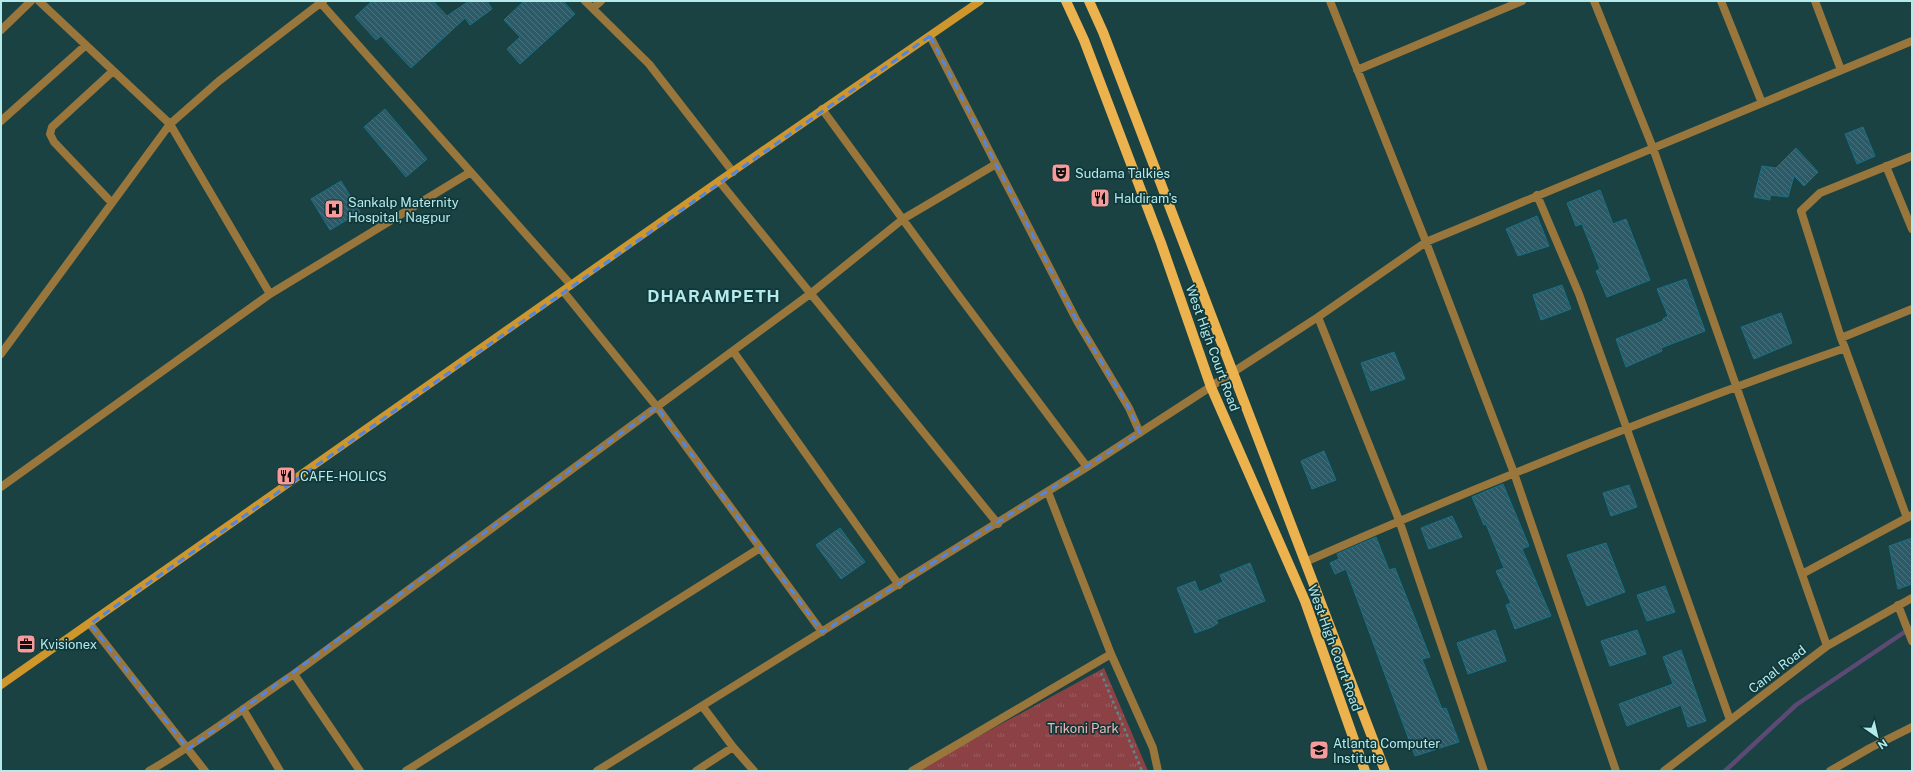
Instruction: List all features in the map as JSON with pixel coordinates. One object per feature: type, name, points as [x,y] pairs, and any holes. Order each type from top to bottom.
[{"type":"main road","name":"West High Court Road","points":[[1066,1],[1084,40],[1161,243],[1211,387],[1305,601],[1365,771]]},
{"type":"main road","name":"West High Court Road","points":[[1088,1],[1103,32],[1232,374],[1385,771]]},
{"type":"street","points":[[1,30],[31,1]]},
{"type":"street","points":[[39,1],[170,124],[270,294]]},
{"type":"street","points":[[585,1],[649,64],[733,172]]},
{"type":"street","points":[[592,8],[601,1]]},
{"type":"street","points":[[1,685],[822,109],[980,1]]},
{"type":"street","points":[[1330,1],[1426,242],[1514,473],[1616,771]]},
{"type":"street","points":[[1357,70],[1522,1]]},
{"type":"street","points":[[1594,1],[1653,148],[1827,646]]},
{"type":"street","points":[[1721,1],[1762,103]]},
{"type":"street","points":[[1815,1],[1841,70]]},
{"type":"street","points":[[1,354],[170,124],[219,81],[321,2],[470,173],[571,285]]},
{"type":"street","points":[[930,36],[1076,321],[1129,408],[1140,433]]},
{"type":"street","points":[[597,771],[998,524],[1232,374],[1318,317],[1426,242],[1912,41]]},
{"type":"street","points":[[1,121],[86,45]]},
{"type":"street","points":[[112,204],[54,142],[50,134],[52,127],[113,71]]},
{"type":"street","points":[[822,109],[1087,467]]},
{"type":"street","points":[[1802,574],[1909,516],[1841,338],[1801,212],[1820,193],[1912,156]]},
{"type":"street","points":[[149,771],[188,749],[242,708],[294,674],[810,294],[903,219],[996,164]]},
{"type":"street","points":[[1886,166],[1912,229]]},
{"type":"street","points":[[1,487],[270,294],[470,173]]},
{"type":"street","points":[[719,181],[998,524]]},
{"type":"street","points":[[1537,196],[1580,294],[1730,720]]},
{"type":"street","points":[[564,291],[657,407],[822,632]]},
{"type":"street","points":[[1841,338],[1912,309]]},
{"type":"street","points":[[1318,317],[1399,520],[1484,771]]},
{"type":"street","points":[[1305,562],[1399,520],[1627,428],[1736,386],[1845,348]]},
{"type":"street","points":[[733,351],[899,585]]},
{"type":"street","points":[[1048,492],[1111,654],[1153,748],[1158,771]]},
{"type":"street","points":[[406,771],[760,548]]},
{"type":"street","name":"Canal Road","points":[[1664,771],[1827,646],[1912,598]]},
{"type":"street","points":[[1898,605],[1912,642]]},
{"type":"street","points":[[90,624],[205,771]]},
{"type":"street","points":[[912,771],[1111,654]]},
{"type":"street","points":[[294,674],[360,771]]},
{"type":"street","points":[[703,707],[754,771]]},
{"type":"street","points":[[242,708],[280,771]]},
{"type":"street","points":[[1830,771],[1870,748],[1912,727]]},
{"type":"street","points":[[696,771],[733,746]]},
{"type":"path","points":[[1100,671],[1142,771]]},
{"type":"highlighted area","points":[[930,36],[1077,321],[1129,408],[1140,433],[822,632],[657,407],[188,749],[90,624]]},
{"type":"green space","name":"Trikoni Park","points":[[1104,668],[1148,771],[915,771]]},
{"type":"building","points":[[372,1],[433,1],[447,16],[469,1],[487,1],[492,9],[470,25],[465,18],[411,68],[381,36],[376,40],[355,17]]},
{"type":"building","points":[[524,1],[563,1],[575,14],[520,64],[507,49],[520,37],[504,20]]},
{"type":"building","points":[[385,109],[427,159],[406,177],[364,127]]},
{"type":"building","points":[[1863,127],[1875,156],[1857,164],[1845,134]]},
{"type":"building","points":[[1796,148],[1818,172],[1804,186],[1794,176],[1788,197],[1770,195],[1770,200],[1754,197],[1762,166],[1776,168]]},
{"type":"building","points":[[341,181],[360,212],[330,230],[311,199]]},
{"type":"building","points":[[1600,190],[1613,224],[1626,219],[1650,280],[1607,297],[1596,271],[1600,269],[1582,224],[1576,226],[1567,203]]},
{"type":"building","points":[[1537,216],[1549,246],[1518,256],[1506,229]]},
{"type":"building","points":[[1686,279],[1705,331],[1661,348],[1662,351],[1626,367],[1616,339],[1663,321],[1663,319],[1668,316],[1657,289]]},
{"type":"building","points":[[1562,285],[1571,309],[1541,320],[1533,295]]},
{"type":"building","points":[[1781,313],[1792,343],[1754,359],[1741,327]]},
{"type":"building","points":[[1394,352],[1405,379],[1371,391],[1361,363]]},
{"type":"building","points":[[1324,451],[1336,480],[1312,489],[1301,461]]},
{"type":"building","points":[[1503,484],[1529,546],[1522,549],[1551,616],[1515,629],[1506,605],[1511,603],[1496,571],[1504,568],[1486,524],[1484,525],[1472,497]]},
{"type":"building","points":[[1629,485],[1637,507],[1611,516],[1603,493]]},
{"type":"building","points":[[1452,516],[1462,537],[1429,549],[1421,528]]},
{"type":"building","points":[[840,528],[865,562],[841,579],[816,545]]},
{"type":"building","points":[[1376,537],[1389,570],[1395,568],[1430,657],[1422,659],[1442,709],[1446,708],[1459,742],[1415,756],[1346,569],[1335,574],[1330,563],[1339,559],[1337,554]]},
{"type":"building","points":[[1912,538],[1912,584],[1898,589],[1889,546]]},
{"type":"building","points":[[1606,543],[1625,592],[1587,606],[1567,555]]},
{"type":"building","points":[[1250,563],[1265,601],[1216,620],[1218,623],[1212,627],[1195,633],[1177,588],[1195,581],[1199,592],[1223,582],[1220,575]]},
{"type":"building","points":[[1665,586],[1675,612],[1647,621],[1637,595]]},
{"type":"building","points":[[1495,630],[1506,661],[1468,674],[1457,643]]},
{"type":"building","points":[[1637,630],[1646,654],[1610,666],[1601,641]]},
{"type":"building","points":[[1681,650],[1706,721],[1688,727],[1681,705],[1627,726],[1619,704],[1673,684],[1663,657]]},
{"type":"waterway","points":[[1725,771],[1796,705],[1912,627]]},
{"type":"place","name":"Sudama Talkies","points":[[1061,173]]},
{"type":"place","name":"Haldiram's","points":[[1100,198]]},
{"type":"place","name":"Sankalp Maternity Hospital, Nagpur","points":[[334,209]]},
{"type":"place","name":"CAFE-HOLICS","points":[[286,476]]},
{"type":"place","name":"Kvisionex","points":[[26,644]]},
{"type":"place","name":"Atlanta Computer Institute","points":[[1319,750]]},
{"type":"district","name":"DHARAMPETH","points":[[714,296]]}]
